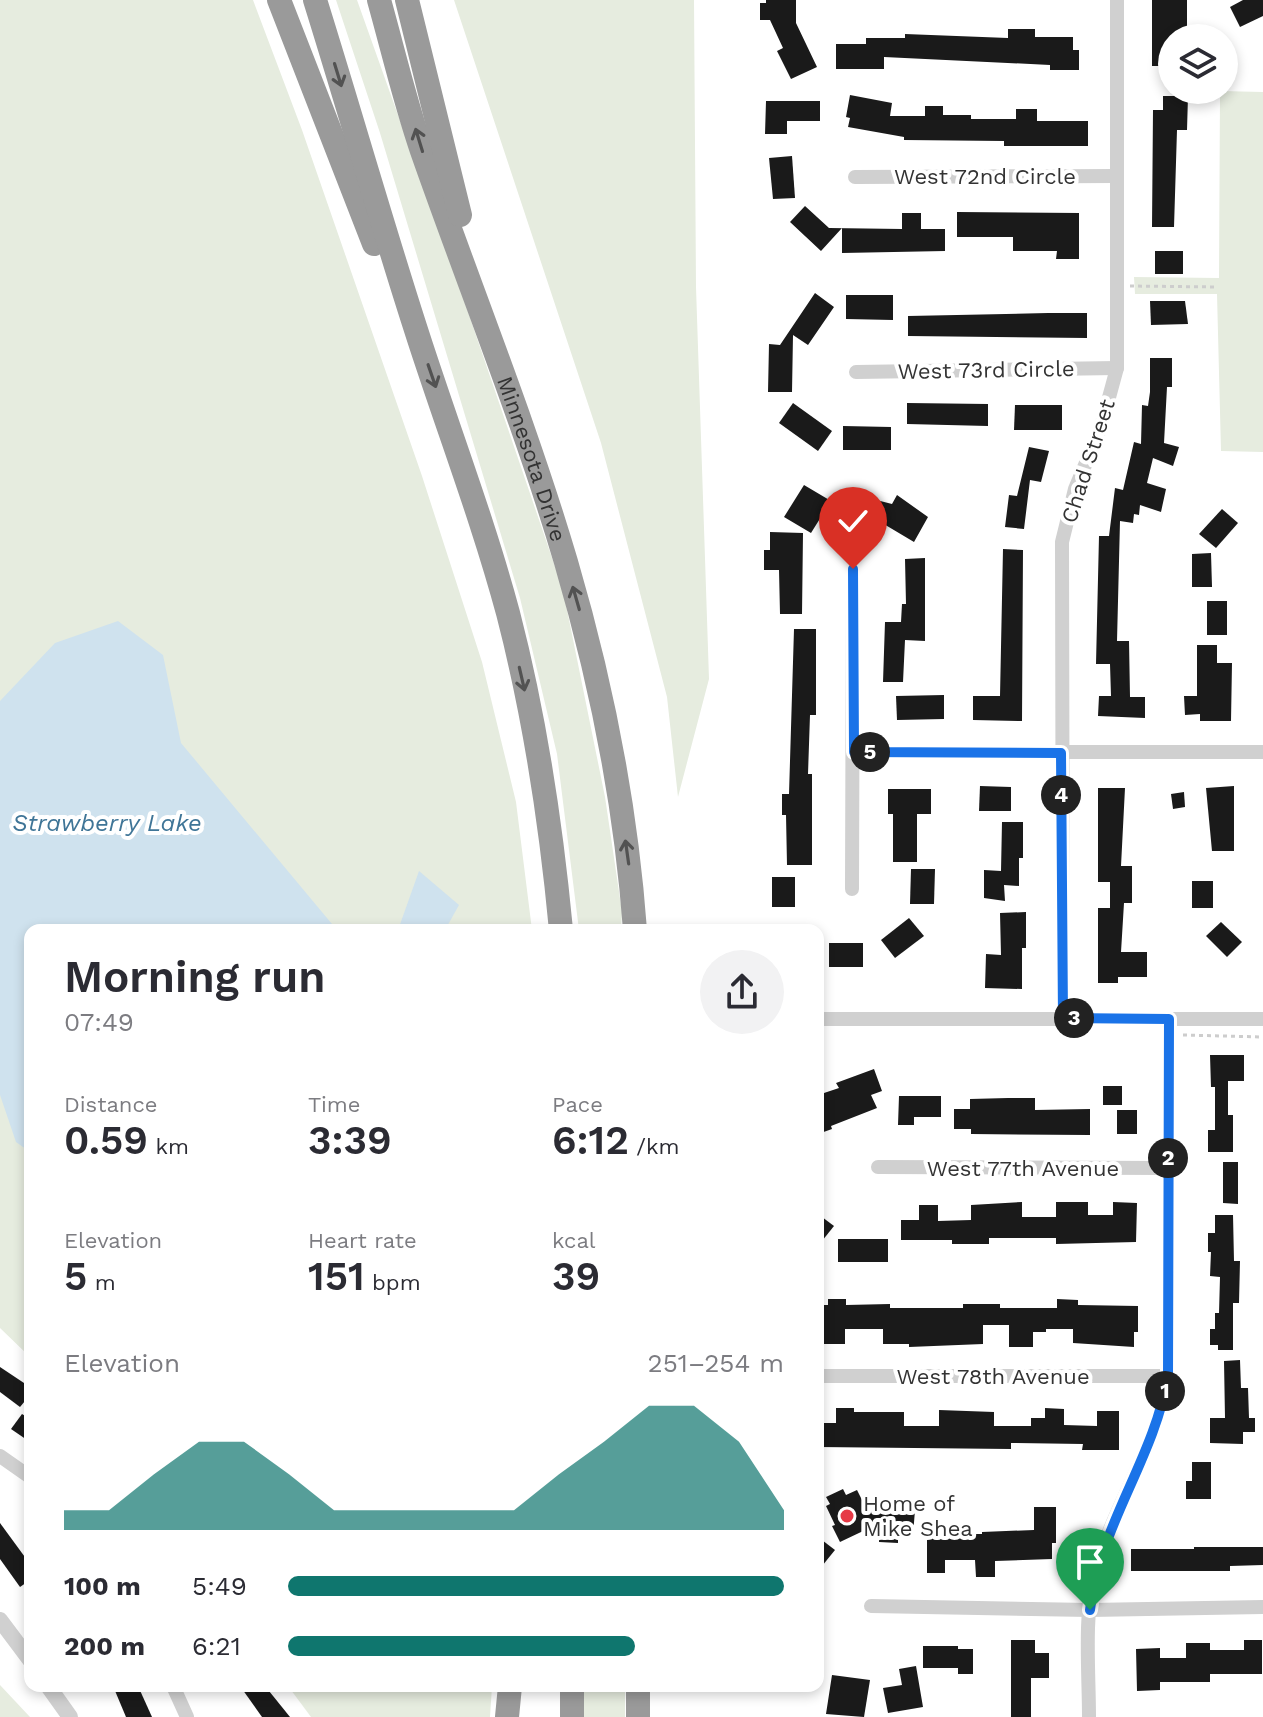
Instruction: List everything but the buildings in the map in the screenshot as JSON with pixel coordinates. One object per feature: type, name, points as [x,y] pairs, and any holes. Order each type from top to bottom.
[{"type":"highway","points":[[279,0],[394,290],[418,338]]},
{"type":"highway","points":[[315,0],[418,338],[507,612],[544,789],[560,924]]},
{"type":"highway","name":"Minnesota Drive","points":[[379,0],[421,148],[497,357],[556,531],[582,619],[599,690],[624,827],[634,924]]},
{"type":"highway","points":[[407,0],[497,357]]},
{"type":"highway","points":[[507,1717],[509,1692]]},
{"type":"highway","points":[[572,1692],[572,1717]]},
{"type":"highway","points":[[638,1692],[638,1717]]},
{"type":"street","name":"Chad Street","points":[[1063,1018],[1062,542],[1075,489],[1101,427],[1117,368],[1117,0]]},
{"type":"street","name":"West 72nd Circle","points":[[855,177],[1115,176]]},
{"type":"street","name":"West 73rd Circle","points":[[856,372],[1117,368]]},
{"type":"street","points":[[852,889],[853,569]]},
{"type":"street","points":[[854,752],[1263,752]]},
{"type":"street","points":[[824,1019],[1263,1019]]},
{"type":"street","points":[[1089,1717],[1093,1580],[1103,1547],[1153,1436],[1163,1406],[1168,1376],[1169,1019]]},
{"type":"street","name":"West 77th Avenue","points":[[878,1167],[1168,1168]]},
{"type":"street","name":"West 78th Avenue","points":[[824,1376],[1168,1376]]},
{"type":"street","points":[[0,1456],[24,1473]]},
{"type":"street","points":[[871,1606],[1090,1610],[1263,1607]]},
{"type":"street","points":[[0,1620],[24,1652]]},
{"type":"street","points":[[52,1692],[70,1717]]},
{"type":"street","points":[[176,1692],[187,1717]]},
{"type":"path","points":[[1116,283],[1139,287],[1218,287]]},
{"type":"shaded area","points":[[0,0],[253,0],[302,130],[422,476],[482,662],[516,802],[531,924],[24,924],[24,1351],[0,1328]]},
{"type":"shaded area","points":[[336,0],[357,0],[563,590],[605,797],[621,924],[578,924],[557,754],[520,598],[380,133]]},
{"type":"shaded area","points":[[454,0],[694,0],[696,287],[709,679],[678,797],[667,697],[601,443]]},
{"type":"shaded area","points":[[1238,91],[1263,92],[1263,452],[1221,451],[1217,294],[1135,294],[1134,277],[1219,278],[1220,104],[1238,104]]},
{"type":"shaded area","points":[[0,1685],[30,1717],[0,1717]]},
{"type":"shaded area","points":[[292,1692],[492,1692],[490,1717],[311,1717]]},
{"type":"shaded area","points":[[582,1692],[625,1692],[625,1717],[582,1717]]},
{"type":"water","name":"Strawberry Lake","points":[[118,621],[163,655],[181,743],[332,924],[24,924],[24,1148],[16,1142],[0,1095],[0,701],[55,643]]},
{"type":"water","points":[[419,871],[459,905],[448,924],[400,924]]},
{"type":"place","name":"Home of Mike Shea","points":[[847,1516]]},
{"type":"route","points":[[853,569],[854,752],[1061,753],[1063,1018],[1169,1019],[1168,1376],[1163,1406],[1153,1436],[1103,1547],[1093,1580],[1090,1610]]}]
